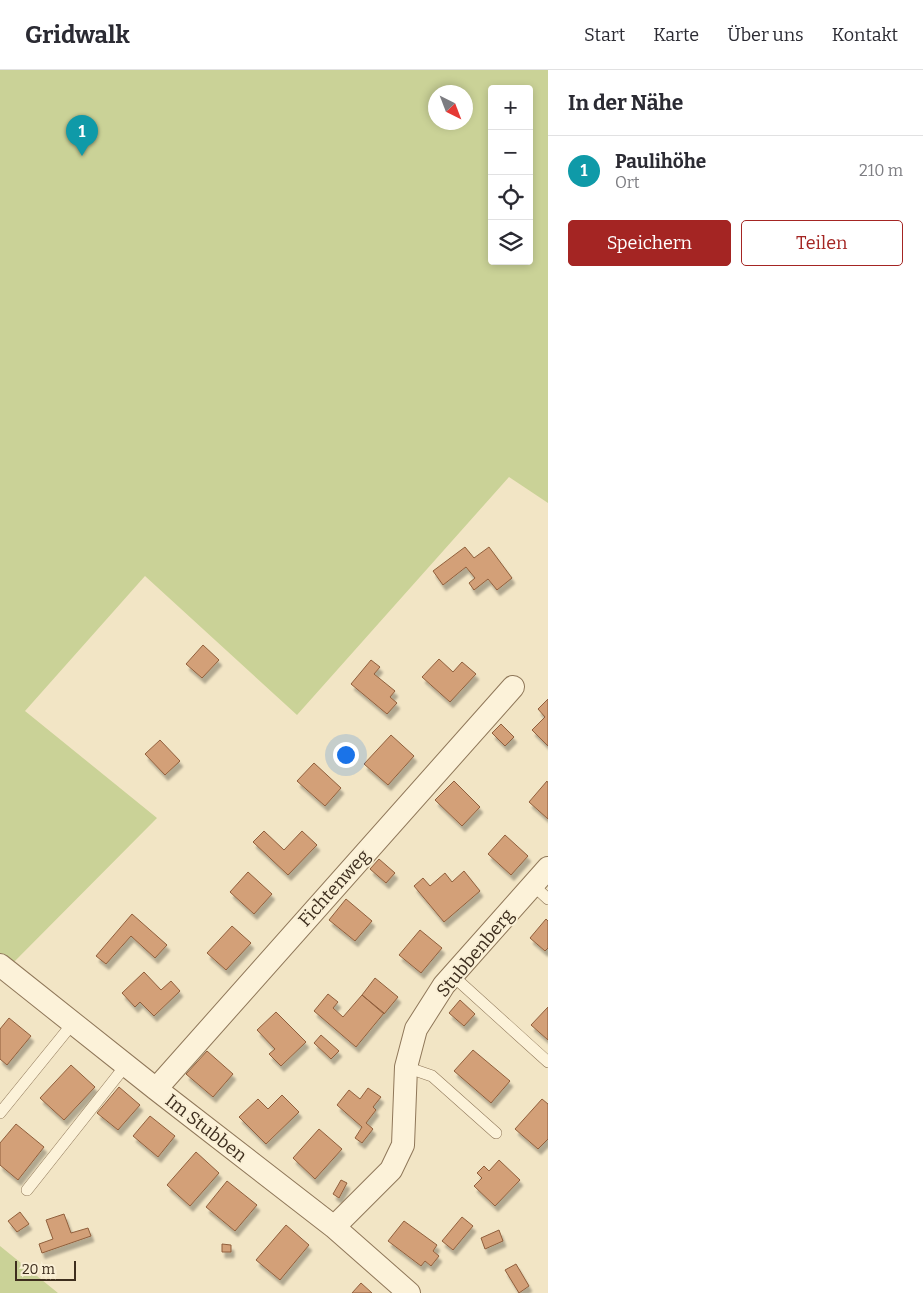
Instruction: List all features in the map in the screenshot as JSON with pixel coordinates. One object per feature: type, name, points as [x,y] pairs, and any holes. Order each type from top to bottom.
[{"type":"street","name":"Fichtenweg","points":[[156,1089],[513,687]]},
{"type":"street","name":"Stubbenberg","points":[[334,1227],[391,1170],[402,1145],[406,1067],[416,1029],[444,985],[544,881]]},
{"type":"street","name":"Im Stubben","points":[[0,965],[334,1227],[409,1293]]},
{"type":"lane","points":[[453,976],[548,1062]]},
{"type":"lane","points":[[0,1113],[73,1023]]},
{"type":"lane","points":[[27,1190],[126,1065]]},
{"type":"lane","points":[[406,1067],[432,1076],[496,1133]]},
{"type":"green space","points":[[0,70],[548,70],[548,503],[509,477],[297,715],[145,576],[25,711],[157,818],[6,970],[0,965]]},
{"type":"green space","points":[[0,1246],[58,1293],[0,1293]]},
{"type":"building","points":[[465,547],[474,558],[489,547],[512,578],[497,590],[488,579],[474,590],[469,583],[475,578],[466,567],[443,585],[433,571]]},
{"type":"building","points":[[203,645],[219,660],[202,678],[186,664]]},
{"type":"building","points":[[439,659],[453,672],[462,662],[476,674],[450,702],[422,677]]},
{"type":"building","points":[[371,660],[380,667],[374,674],[395,691],[390,697],[397,703],[387,714],[351,684]]},
{"type":"building","points":[[548,699],[548,746],[532,730],[545,717],[538,709]]},
{"type":"building","points":[[501,724],[514,737],[505,746],[492,733]]},
{"type":"building","points":[[391,735],[414,756],[388,785],[364,764]]},
{"type":"building","points":[[160,740],[180,761],[165,775],[145,754]]},
{"type":"building","points":[[314,763],[341,788],[325,806],[297,781]]},
{"type":"building","points":[[454,781],[480,807],[462,826],[435,800]]},
{"type":"building","points":[[547,781],[548,783],[548,819],[529,802]]},
{"type":"building","points":[[264,831],[284,850],[302,831],[317,845],[288,875],[253,842]]},
{"type":"building","points":[[505,835],[528,856],[511,875],[488,854]]},
{"type":"building","points":[[379,859],[395,873],[386,883],[370,869]]},
{"type":"building","points":[[464,871],[480,891],[444,922],[414,886],[423,878],[430,886],[445,873],[452,882]]},
{"type":"building","points":[[248,872],[272,894],[254,914],[230,892]]},
{"type":"building","points":[[346,899],[372,921],[355,941],[329,920]]},
{"type":"building","points":[[132,914],[167,945],[155,958],[131,936],[106,964],[96,956]]},
{"type":"building","points":[[546,919],[548,921],[548,948],[545,951],[530,938]]},
{"type":"building","points":[[232,926],[251,943],[226,970],[207,953]]},
{"type":"building","points":[[420,930],[442,948],[421,973],[399,955]]},
{"type":"building","points":[[144,972],[161,990],[171,981],[180,991],[154,1016],[140,1002],[135,1007],[122,993]]},
{"type":"building","points":[[375,978],[398,997],[384,1014],[362,995]]},
{"type":"building","points":[[328,994],[338,1002],[333,1008],[343,1017],[362,995],[384,1013],[356,1047],[314,1011]]},
{"type":"building","points":[[460,1000],[475,1014],[464,1026],[449,1013]]},
{"type":"building","points":[[548,1007],[548,1040],[531,1025]]},
{"type":"building","points":[[276,1012],[306,1042],[281,1066],[269,1054],[275,1049],[257,1030]]},
{"type":"building","points":[[9,1018],[31,1036],[7,1065],[0,1059],[0,1029]]},
{"type":"building","points":[[321,1035],[339,1051],[331,1059],[314,1043]]},
{"type":"building","points":[[473,1050],[510,1081],[491,1103],[454,1071]]},
{"type":"building","points":[[207,1051],[233,1074],[213,1097],[186,1074]]},
{"type":"building","points":[[71,1065],[95,1087],[64,1120],[40,1098]]},
{"type":"building","points":[[119,1087],[140,1105],[118,1130],[97,1113]]},
{"type":"building","points":[[368,1088],[381,1097],[373,1107],[376,1110],[366,1123],[373,1129],[362,1143],[355,1138],[362,1127],[337,1105],[349,1090],[360,1099]]},
{"type":"building","points":[[282,1095],[299,1112],[266,1144],[239,1117],[258,1099],[268,1109]]},
{"type":"building","points":[[542,1099],[548,1104],[548,1139],[538,1149],[515,1129]]},
{"type":"building","points":[[150,1116],[175,1136],[158,1157],[133,1136]]},
{"type":"building","points":[[16,1124],[44,1147],[18,1180],[0,1165],[0,1143]]},
{"type":"building","points":[[319,1129],[342,1149],[315,1179],[293,1158]]},
{"type":"building","points":[[196,1152],[219,1173],[190,1206],[167,1185]]},
{"type":"building","points":[[499,1160],[520,1180],[495,1206],[474,1186],[482,1178],[477,1173],[484,1166],[489,1171]]},
{"type":"building","points":[[341,1180],[347,1183],[339,1198],[333,1194]]},
{"type":"building","points":[[227,1181],[257,1205],[235,1231],[206,1207]]},
{"type":"building","points":[[20,1212],[29,1224],[17,1232],[8,1221]]},
{"type":"building","points":[[64,1214],[71,1233],[88,1228],[91,1236],[42,1253],[39,1244],[53,1239],[46,1220]]},
{"type":"building","points":[[462,1217],[473,1226],[453,1250],[442,1241]]},
{"type":"building","points":[[404,1221],[437,1245],[433,1251],[439,1256],[431,1266],[425,1261],[421,1266],[388,1241]]},
{"type":"building","points":[[286,1225],[309,1245],[280,1280],[256,1260]]},
{"type":"building","points":[[499,1230],[503,1241],[485,1249],[481,1238]]},
{"type":"building","points":[[222,1244],[231,1245],[231,1252],[222,1252]]},
{"type":"building","points":[[516,1264],[529,1286],[519,1293],[505,1270]]},
{"type":"building","points":[[361,1283],[372,1293],[352,1293]]},
{"type":"place","name":"Paulihöhe","points":[[82,156]]}]
